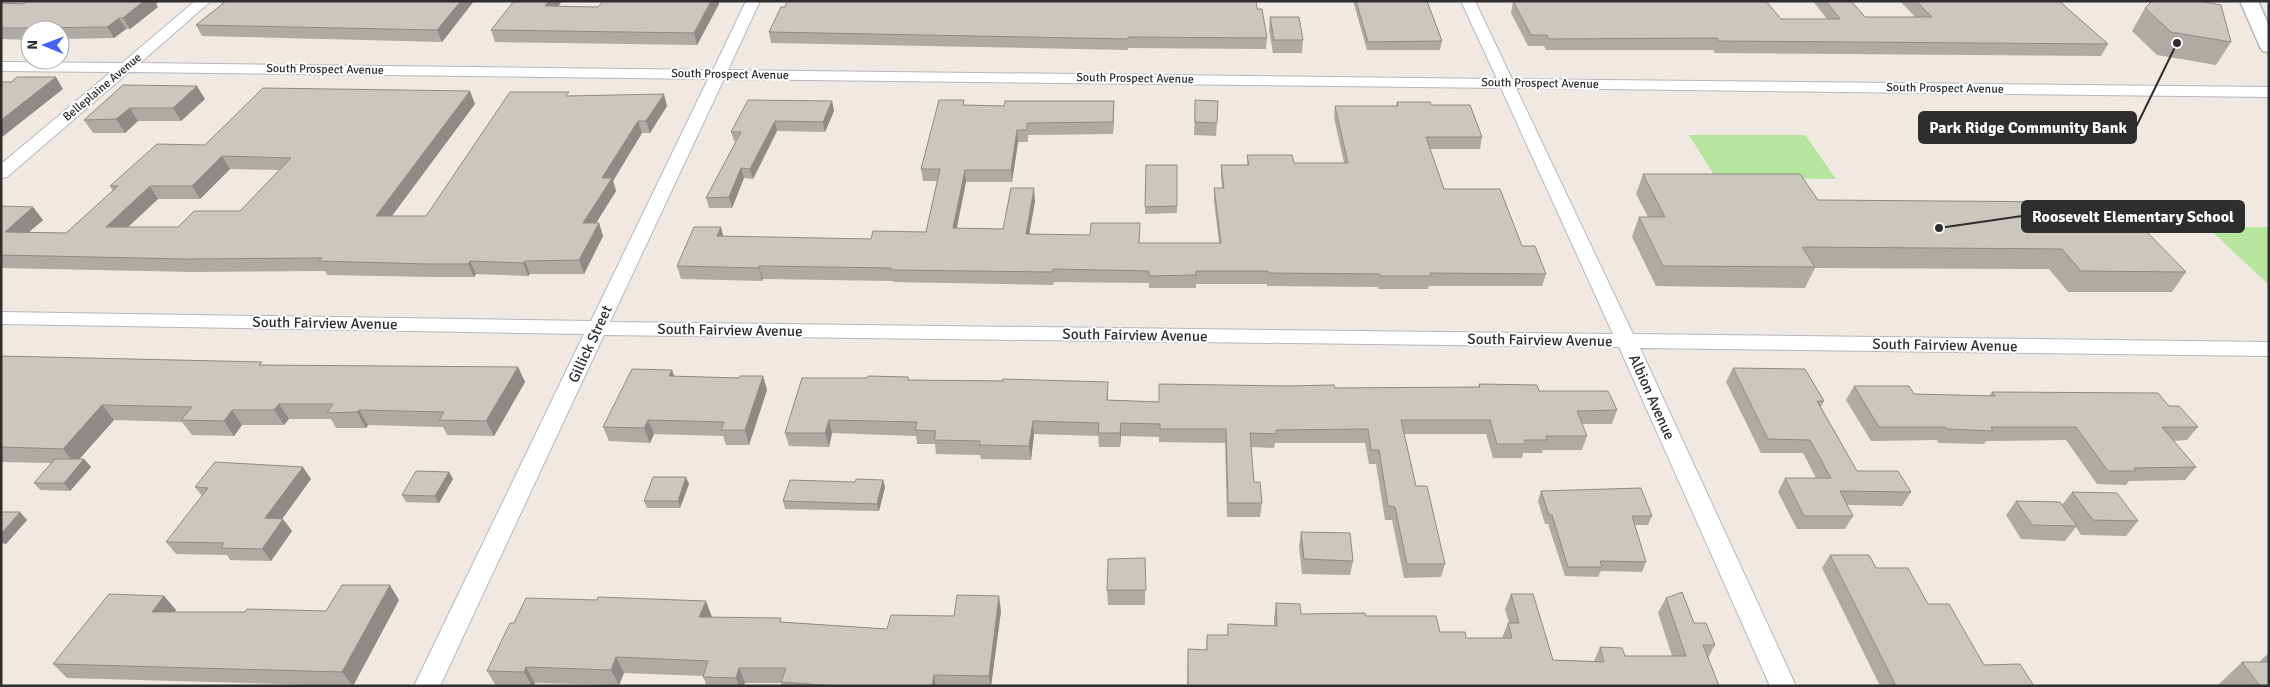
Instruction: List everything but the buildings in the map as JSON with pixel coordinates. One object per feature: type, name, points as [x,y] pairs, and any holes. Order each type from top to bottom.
[{"type":"street","name":"Belleplaine Avenue","points":[[1,173],[204,1]]},
{"type":"street","name":"Gillick Street","points":[[427,686],[753,1]]},
{"type":"street","name":"Albion Avenue","points":[[1468,1],[1627,342],[1783,686]]},
{"type":"street","points":[[2249,1],[2269,47]]},
{"type":"street","name":"South Prospect Avenue","points":[[1,66],[2269,92]]},
{"type":"street","name":"South Fairview Avenue","points":[[1,318],[598,328],[2269,349]]},
{"type":"green space","points":[[1689,135],[1805,135],[1836,179],[1716,178]]},
{"type":"green space","points":[[2207,227],[2269,227],[2269,285]]},
{"type":"place","name":"Park Ridge Community Bank","points":[[2177,43]]},
{"type":"place","name":"Roosevelt Elementary School","points":[[1939,228]]}]
